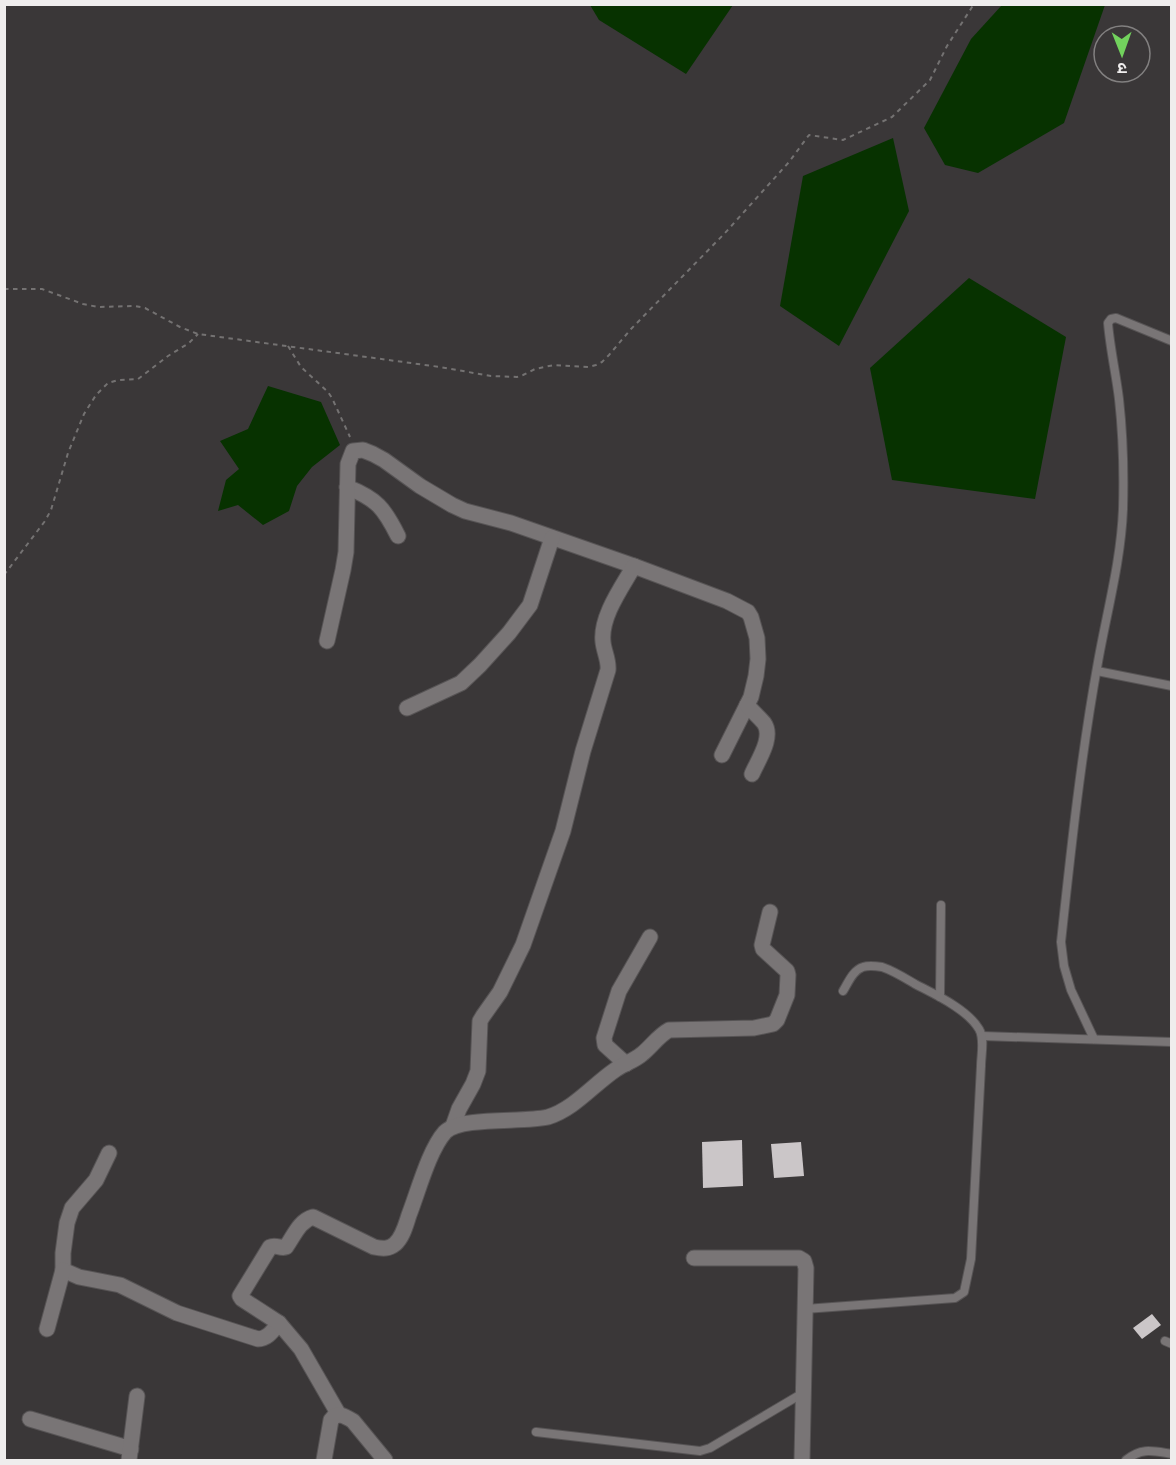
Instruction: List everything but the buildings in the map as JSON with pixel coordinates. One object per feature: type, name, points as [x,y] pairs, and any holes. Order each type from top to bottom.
[{"type":"street","points":[[327,641],[346,552],[349,458],[353,452],[363,450],[465,511],[511,523],[634,566],[727,601],[748,612],[758,638],[758,659],[751,697],[722,754]]},
{"type":"street","points":[[347,487],[362,493],[379,506],[389,518],[398,536]]},
{"type":"street","points":[[407,708],[471,675],[509,633],[530,604],[552,538]]},
{"type":"street","points":[[453,1126],[478,1071],[480,1021],[506,981],[523,945],[563,831],[583,751],[608,670],[603,642],[605,622],[634,566]]},
{"type":"street","points":[[747,705],[765,725],[768,732],[752,774]]},
{"type":"street","points":[[386,1461],[352,1421],[339,1414],[301,1349],[279,1323],[240,1296],[270,1247],[274,1245],[283,1248],[286,1246],[299,1226],[306,1219],[313,1217],[374,1247],[383,1249],[394,1245],[407,1222],[431,1155],[446,1131],[453,1126],[467,1123],[529,1120],[556,1114],[615,1070],[644,1052],[669,1030],[754,1028],[773,1024],[777,1020],[787,995],[788,975],[787,971],[763,949],[770,912]]},
{"type":"street","points":[[626,1064],[605,1046],[604,1038],[619,991],[650,937]]},
{"type":"street","points":[[47,1329],[63,1270],[67,1223],[72,1208],[101,1173],[109,1153]]},
{"type":"street","points":[[694,1258],[802,1259],[805,1264],[802,1461]]},
{"type":"street","points":[[63,1270],[79,1277],[114,1282],[177,1313],[258,1339],[268,1336],[279,1323]]},
{"type":"street","points":[[30,1419],[130,1455],[137,1396]]},
{"type":"street","points":[[324,1461],[329,1426],[334,1416],[339,1414]]},
{"type":"lane","points":[[1094,1039],[1071,990],[1064,966],[1061,942],[1078,791],[1120,548],[1123,509],[1119,401],[1108,322],[1116,318],[1172,341]]},
{"type":"lane","points":[[1097,671],[1172,686]]},
{"type":"lane","points":[[940,997],[941,905]]},
{"type":"lane","points":[[805,1309],[955,1298],[963,1292],[971,1259],[982,1036],[980,1031],[971,1019],[940,997],[883,968],[864,966],[854,972],[843,991]]},
{"type":"lane","points":[[982,1036],[1172,1042]]},
{"type":"lane","points":[[536,1432],[700,1451],[710,1448],[803,1393]]},
{"type":"lane","points":[[1126,1461],[1144,1451],[1172,1454]]},
{"type":"path","points":[[4,289],[42,289],[98,307],[146,308],[171,323],[198,334],[441,367],[491,376],[517,376],[544,366],[589,366],[602,362],[741,215],[789,162],[809,135],[843,140],[892,117],[930,80],[947,46],[974,4]]},
{"type":"path","points":[[4,575],[51,510],[68,453],[84,414],[96,395],[108,383],[138,379],[189,343],[198,334]]},
{"type":"path","points":[[288,346],[301,367],[332,398],[355,451]]},
{"type":"shaded area","points":[[590,5],[733,5],[686,74],[599,20]]},
{"type":"shaded area","points":[[1002,5],[1105,5],[1098,24],[1092,24],[1092,42],[1064,123],[978,173],[945,165],[924,128],[971,39]]},
{"type":"shaded area","points":[[893,138],[909,211],[839,346],[780,306],[803,176]]},
{"type":"shaded area","points":[[969,278],[1066,337],[1035,499],[892,480],[870,368]]},
{"type":"shaded area","points":[[268,386],[321,402],[340,445],[312,467],[297,486],[289,511],[263,525],[238,505],[218,511],[226,480],[239,469],[220,441],[248,429]]}]
